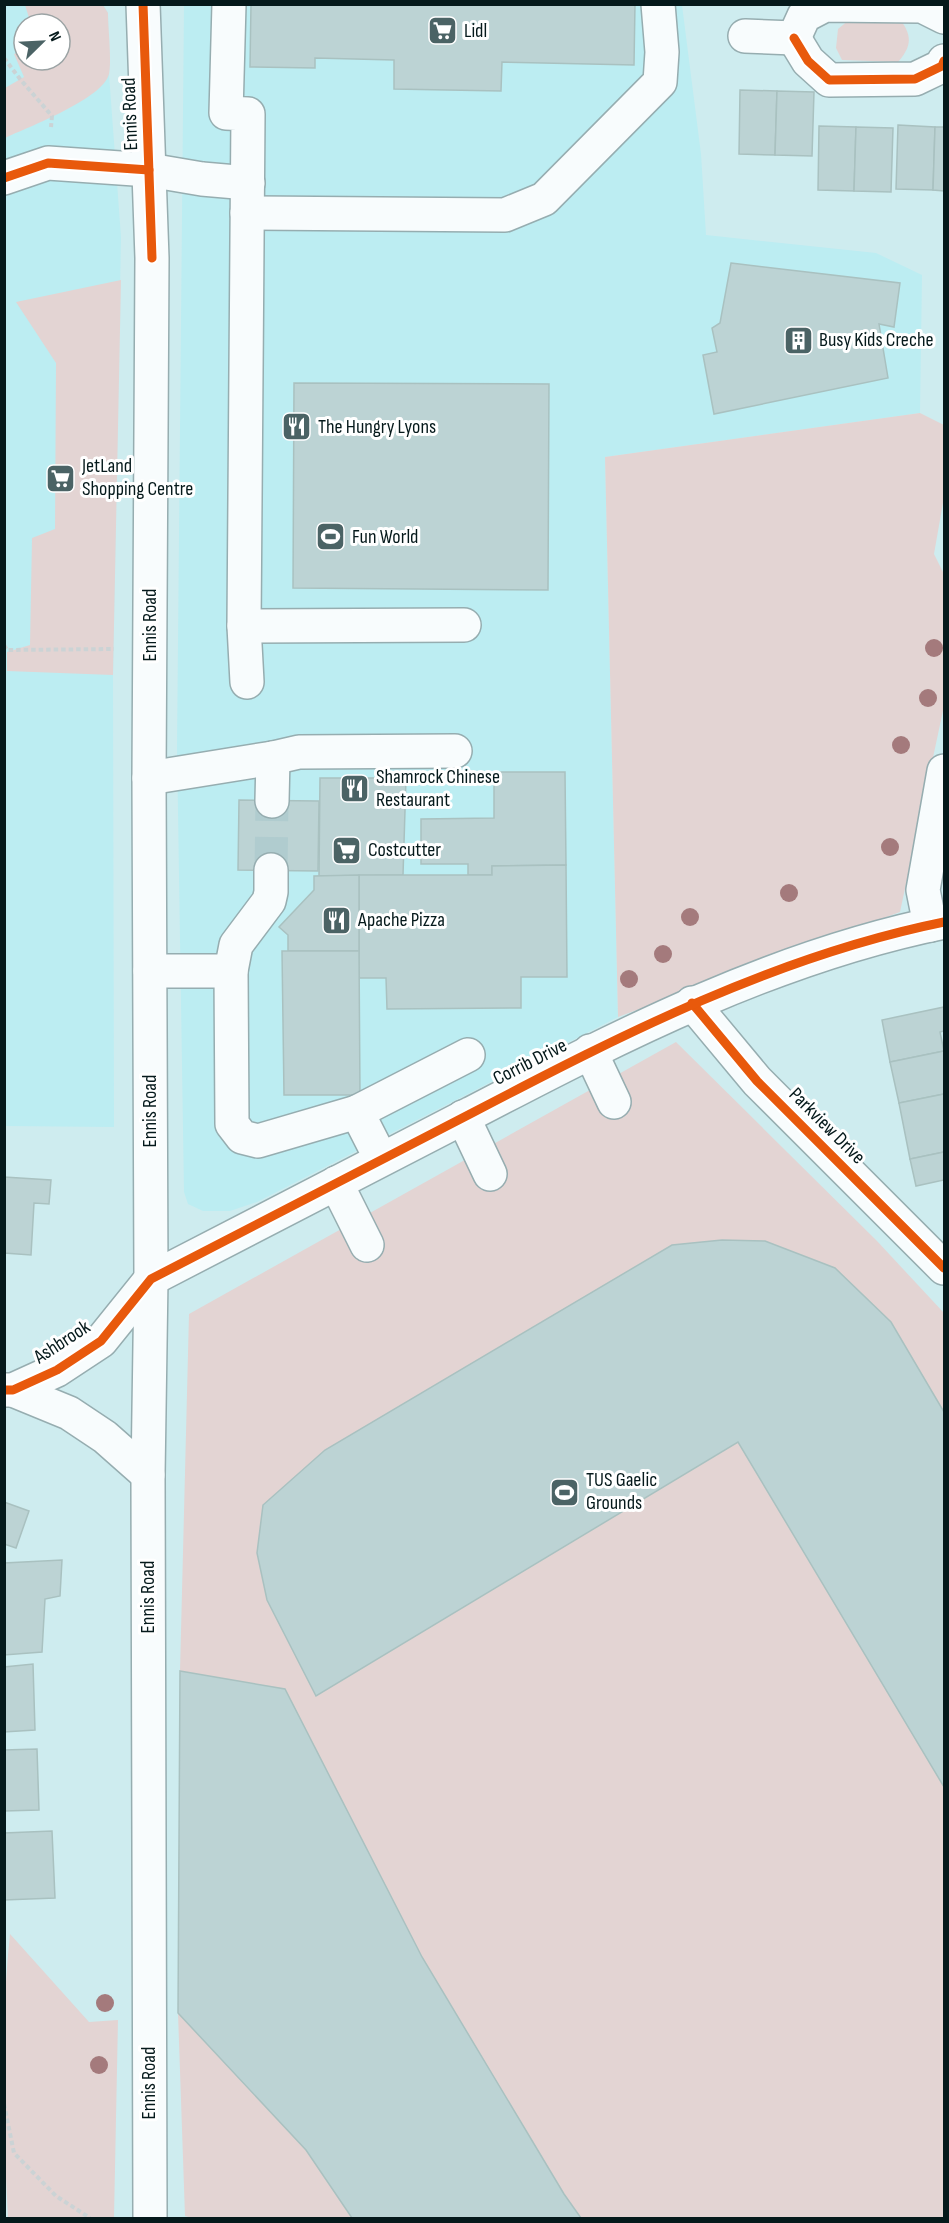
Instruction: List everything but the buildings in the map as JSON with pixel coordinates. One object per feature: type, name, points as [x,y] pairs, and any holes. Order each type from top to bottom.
[{"type":"street","name":"Ennis Road","points":[[143,4],[152,258],[149,778],[151,1279],[148,1475],[150,2218]]},
{"type":"street","points":[[229,4],[226,113],[248,114],[244,626],[247,682]]},
{"type":"street","points":[[4,178],[48,163],[149,170],[202,179],[248,198],[505,215],[544,199],[660,82],[662,52],[658,4]]},
{"type":"street","points":[[794,38],[804,16],[825,5],[922,6],[945,17]]},
{"type":"street","points":[[744,36],[794,38]]},
{"type":"street","points":[[794,38],[808,61],[829,80],[915,79],[942,66],[945,61]]},
{"type":"street","points":[[244,626],[464,625]]},
{"type":"street","points":[[149,778],[298,752],[455,751]]},
{"type":"street","points":[[272,801],[273,758]]},
{"type":"street","name":"Corrib Drive","points":[[151,1279],[590,1052],[692,1003],[764,974],[937,923],[923,890],[945,771]]},
{"type":"street","points":[[271,870],[272,892],[269,901],[236,945],[231,971],[232,1124],[242,1137],[258,1141],[357,1112],[468,1055]]},
{"type":"street","points":[[150,971],[231,971]]},
{"type":"street","name":"Parkview Drive","points":[[692,1003],[757,1081],[945,1268]]},
{"type":"street","points":[[590,1052],[614,1102]]},
{"type":"street","points":[[357,1112],[381,1160]]},
{"type":"street","points":[[463,1117],[490,1174]]},
{"type":"street","points":[[336,1183],[367,1245]]},
{"type":"street","name":"Ashbrook","points":[[9,1390],[57,1370],[101,1341],[151,1279]]},
{"type":"street","name":"Ashbrook","points":[[9,1390],[69,1413],[105,1437],[148,1475]]},
{"type":"path","points":[[4,58],[52,116],[48,163]]},
{"type":"path","points":[[4,645],[7,650],[150,648]]},
{"type":"path","points":[[4,2104],[14,2152],[56,2196],[90,2218]]},
{"type":"shaded area","name":"JetLand Shopping Centre","points":[[5,5],[103,5],[108,13],[109,74],[121,237],[113,675],[114,1127],[5,1126]]},
{"type":"shaded area","points":[[25,5],[103,5],[108,13],[110,69],[104,83],[80,102],[5,138],[5,88],[24,77],[22,72],[72,72],[72,12],[27,12]]},
{"type":"shaded area","points":[[184,5],[682,5],[701,154],[706,235],[876,253],[922,275],[920,413],[605,457],[618,1017],[257,1202],[230,1211],[203,1211],[188,1204],[184,1192],[177,748]]},
{"type":"shaded area","points":[[849,20],[902,22],[908,33],[909,43],[898,62],[842,60],[836,48],[838,29]]},
{"type":"shaded area","points":[[121,280],[113,675],[7,671],[7,652],[30,645],[32,538],[55,529],[56,363],[16,302]]},
{"type":"shaded area","points":[[920,413],[944,425],[944,497],[934,554],[944,574],[944,706],[900,912],[618,1017],[605,457]]},
{"type":"shaded area","name":"TUS Gaelic Grounds","points":[[676,1042],[877,1241],[944,1313],[944,2218],[192,2218],[185,2216],[178,2013],[180,1671],[189,1314]]},
{"type":"shaded area","points":[[10,1934],[89,2022],[118,2020],[114,2218],[8,2218],[3,2076]]},
{"type":"tunnel","points":[[271,870],[272,801]]},
{"type":"cycle path","points":[[143,4],[152,258]]},
{"type":"cycle path","points":[[794,38],[808,61],[829,80],[915,79],[942,66],[944,61]]},
{"type":"cycle path","points":[[4,178],[48,163],[149,170]]},
{"type":"cycle path","points":[[4,1390],[13,1390],[57,1370],[101,1341],[151,1279],[586,1055],[643,1027],[761,977],[821,955],[944,922]]},
{"type":"cycle path","points":[[692,1003],[757,1081],[944,1268]]},
{"type":"place","name":"Lidl","points":[[443,31]]},
{"type":"place","name":"Busy Kids Creche","points":[[798,340]]},
{"type":"place","name":"The Hungry Lyons","points":[[297,427]]},
{"type":"place","name":"JetLand Shopping Centre","points":[[61,478]]},
{"type":"place","name":"Fun World","points":[[331,537]]},
{"type":"place","name":"Shamrock Chinese Restaurant","points":[[355,788]]},
{"type":"place","name":"Costcutter","points":[[347,850]]},
{"type":"place","name":"Apache Pizza","points":[[337,920]]},
{"type":"place","name":"TUS Gaelic Grounds","points":[[565,1492]]}]
